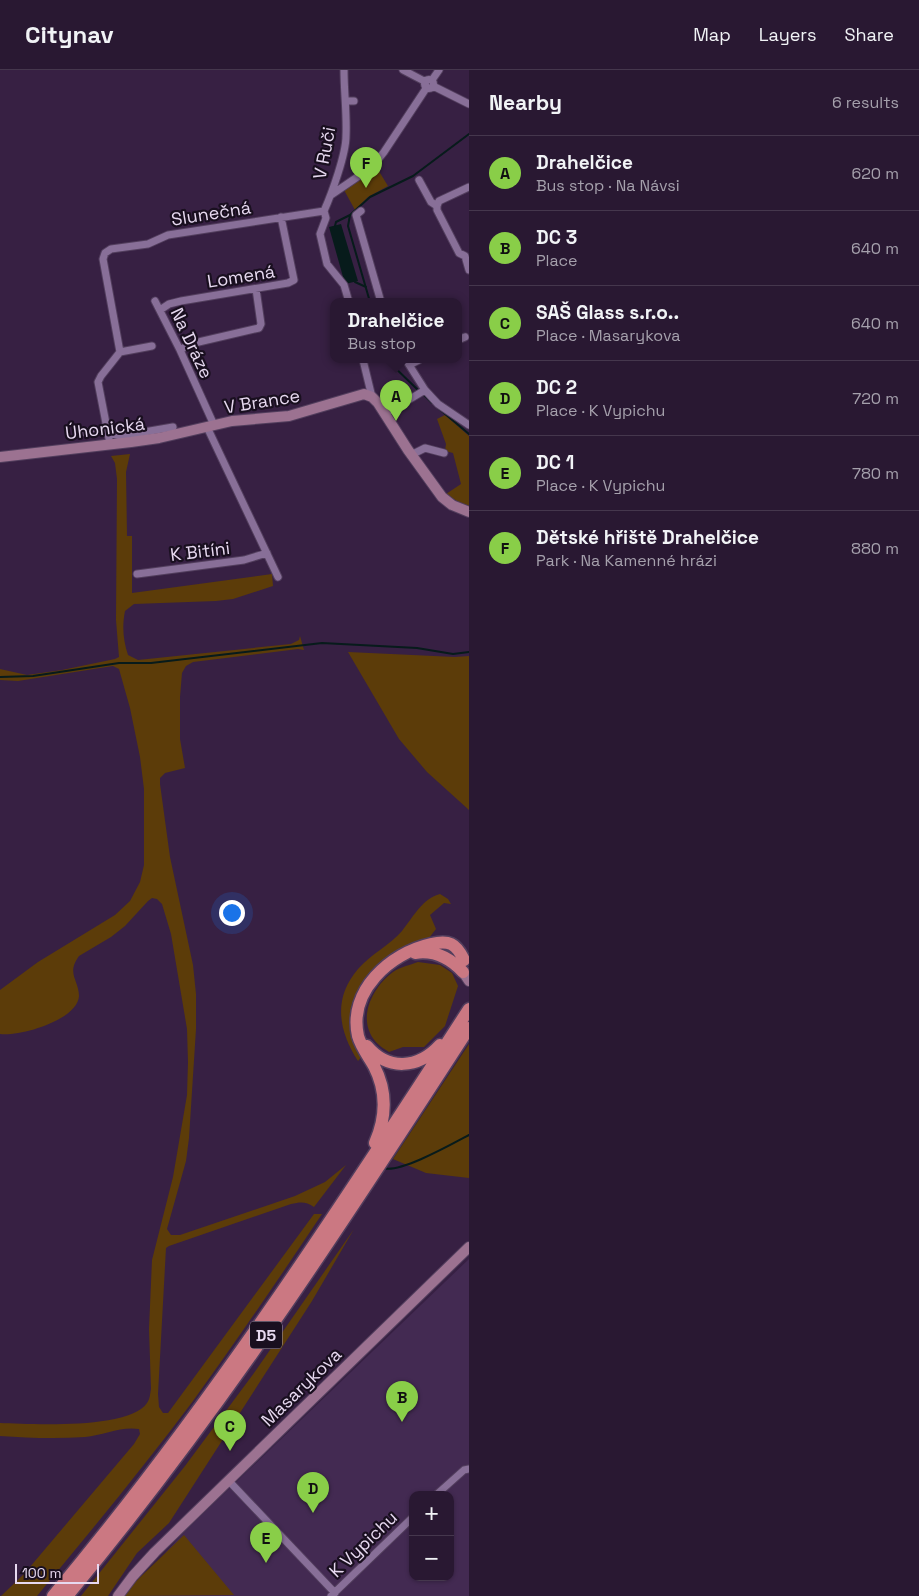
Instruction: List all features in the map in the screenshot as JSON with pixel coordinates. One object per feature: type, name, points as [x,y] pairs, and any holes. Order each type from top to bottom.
[{"type":"highway","points":[[355,1184],[376,1141],[384,1110],[380,1082],[359,1040],[358,1007],[368,987],[376,976],[392,962],[414,954],[430,953],[447,959],[466,971]]},
{"type":"highway","name":"D5","points":[[67,1596],[104,1552],[183,1450],[264,1338],[339,1227],[466,1027],[469,1009]]},
{"type":"highway","points":[[357,1023],[364,1041],[375,1054],[388,1062],[402,1064],[421,1060],[432,1054],[466,1027]]},
{"type":"highway","name":"D5","points":[[53,1596],[175,1443],[255,1332],[355,1184],[466,1027]]},
{"type":"main road","name":"V Brance","points":[[210,426],[250,418],[289,416],[359,394],[372,397]]},
{"type":"main road","points":[[372,397],[442,497],[452,505],[469,512]]},
{"type":"main road","name":"Úhonická","points":[[0,457],[159,438],[210,426]]},
{"type":"main road","name":"Masarykova","points":[[118,1596],[150,1558],[228,1480],[469,1247]]},
{"type":"street","name":"V Ruči","points":[[344,70],[346,139],[331,195],[324,210],[326,218],[320,234],[327,264],[344,285],[348,298]]},
{"type":"street","points":[[403,70],[469,104]]},
{"type":"street","points":[[331,195],[372,167],[439,70]]},
{"type":"street","points":[[346,101],[354,101]]},
{"type":"street","points":[[420,180],[459,253],[467,255],[469,270]]},
{"type":"street","points":[[434,204],[469,187]]},
{"type":"street","name":"Slunečná","points":[[120,352],[103,259],[105,253],[111,249],[148,244],[168,235],[324,210]]},
{"type":"street","points":[[361,210],[356,215],[380,298]]},
{"type":"street","name":"Lomená","points":[[160,310],[169,304],[181,301],[256,289],[288,283],[294,280],[282,217]]},
{"type":"street","points":[[180,350],[190,344],[259,328],[261,324],[256,289]]},
{"type":"street","name":"Na Dráze","points":[[155,301],[180,350],[210,426],[278,577]]},
{"type":"street","points":[[110,444],[98,382],[120,352],[152,346]]},
{"type":"street","points":[[364,363],[372,397]]},
{"type":"street","points":[[408,363],[422,392],[469,425]]},
{"type":"street","points":[[385,414],[422,392]]},
{"type":"street","points":[[79,433],[107,431],[121,436],[173,427]]},
{"type":"street","points":[[412,455],[424,448],[444,453]]},
{"type":"street","name":"K Bitíni","points":[[137,574],[244,560],[267,553]]},
{"type":"street","points":[[440,1491],[464,1470],[469,1469]]},
{"type":"street","name":"K Vypichu","points":[[228,1480],[333,1594],[409,1521]]},
{"type":"shaded area","points":[[377,168],[388,186],[368,197],[355,210],[344,190]]},
{"type":"shaded area","points":[[341,224],[358,281],[345,284],[329,227]]},
{"type":"shaded area","points":[[445,415],[469,436],[469,506],[460,503],[446,494],[461,484],[453,453],[445,451],[446,444],[437,419]]},
{"type":"shaded area","points":[[130,454],[126,472],[127,536],[132,536],[132,593],[272,574],[273,586],[233,599],[134,604],[125,611],[124,617],[125,644],[128,655],[138,660],[291,644],[299,640],[300,636],[304,650],[298,649],[193,662],[186,666],[182,673],[180,739],[185,768],[165,773],[160,778],[160,784],[170,857],[193,965],[196,994],[196,1029],[186,1161],[167,1229],[171,1235],[180,1235],[295,1196],[325,1182],[346,1165],[314,1207],[303,1202],[291,1204],[166,1248],[158,1394],[159,1407],[163,1413],[168,1413],[314,1214],[322,1214],[193,1401],[136,1475],[37,1596],[1,1596],[24,1574],[134,1444],[140,1434],[139,1429],[133,1428],[74,1438],[0,1436],[0,1423],[78,1424],[121,1418],[137,1412],[147,1403],[151,1389],[149,1329],[152,1260],[173,1177],[187,1095],[187,1029],[171,934],[162,904],[157,899],[152,898],[125,926],[111,937],[79,956],[75,962],[73,972],[79,996],[76,1005],[69,1012],[59,1019],[33,1030],[0,1034],[0,990],[38,962],[115,915],[130,901],[140,882],[144,865],[144,789],[140,757],[130,708],[119,669],[113,666],[18,681],[0,680],[0,669],[27,675],[62,670],[119,657],[116,620],[117,479],[115,463],[111,456]]},
{"type":"shaded area","points":[[348,652],[469,656],[469,810],[427,772],[399,739]]},
{"type":"shaded area","points":[[440,894],[448,899],[451,904],[444,903],[430,915],[436,929],[429,938],[386,958],[370,973],[360,988],[363,1055],[358,1061],[346,1038],[341,1014],[345,991],[350,980],[363,964],[402,931],[423,904]]},
{"type":"shaded area","points":[[418,962],[440,965],[452,973],[458,986],[445,1026],[424,1047],[403,1047],[389,1052],[378,1044],[370,1033],[367,1025],[368,1008],[375,991],[386,977],[399,969]]},
{"type":"shaded area","points":[[469,1044],[469,1178],[426,1173],[393,1159]]},
{"type":"shaded area","points":[[354,1229],[312,1301],[169,1523],[137,1553],[108,1596],[81,1596],[185,1466],[254,1373]]},
{"type":"shaded area","points":[[469,1259],[469,1596],[129,1596],[133,1589],[184,1532]]},
{"type":"shaded area","points":[[184,1535],[234,1595],[124,1596],[127,1590]]},
{"type":"waterway","points":[[369,298],[348,226],[350,215],[370,197],[413,176],[469,134]]},
{"type":"waterway","points":[[335,226],[336,222],[350,215]]},
{"type":"waterway","points":[[355,282],[366,287]]},
{"type":"waterway","points":[[390,363],[419,391]]},
{"type":"waterway","points":[[423,394],[432,403]]},
{"type":"waterway","points":[[438,408],[469,434]]},
{"type":"waterway","points":[[0,677],[33,676],[119,663],[151,663],[322,643],[417,648],[453,654],[469,652]]},
{"type":"waterway","points":[[383,1168],[391,1169],[413,1163],[469,1135]]},
{"type":"place","name":"Dětské hřiště Drahelčice","points":[[366,188]]},
{"type":"place","name":"Drahelčice","points":[[396,421]]},
{"type":"place","name":"DC 3","points":[[402,1422]]},
{"type":"place","name":"SAŠ Glass s.r.o..","points":[[230,1451]]},
{"type":"place","name":"DC 2","points":[[313,1513]]},
{"type":"place","name":"DC 1","points":[[266,1563]]}]
